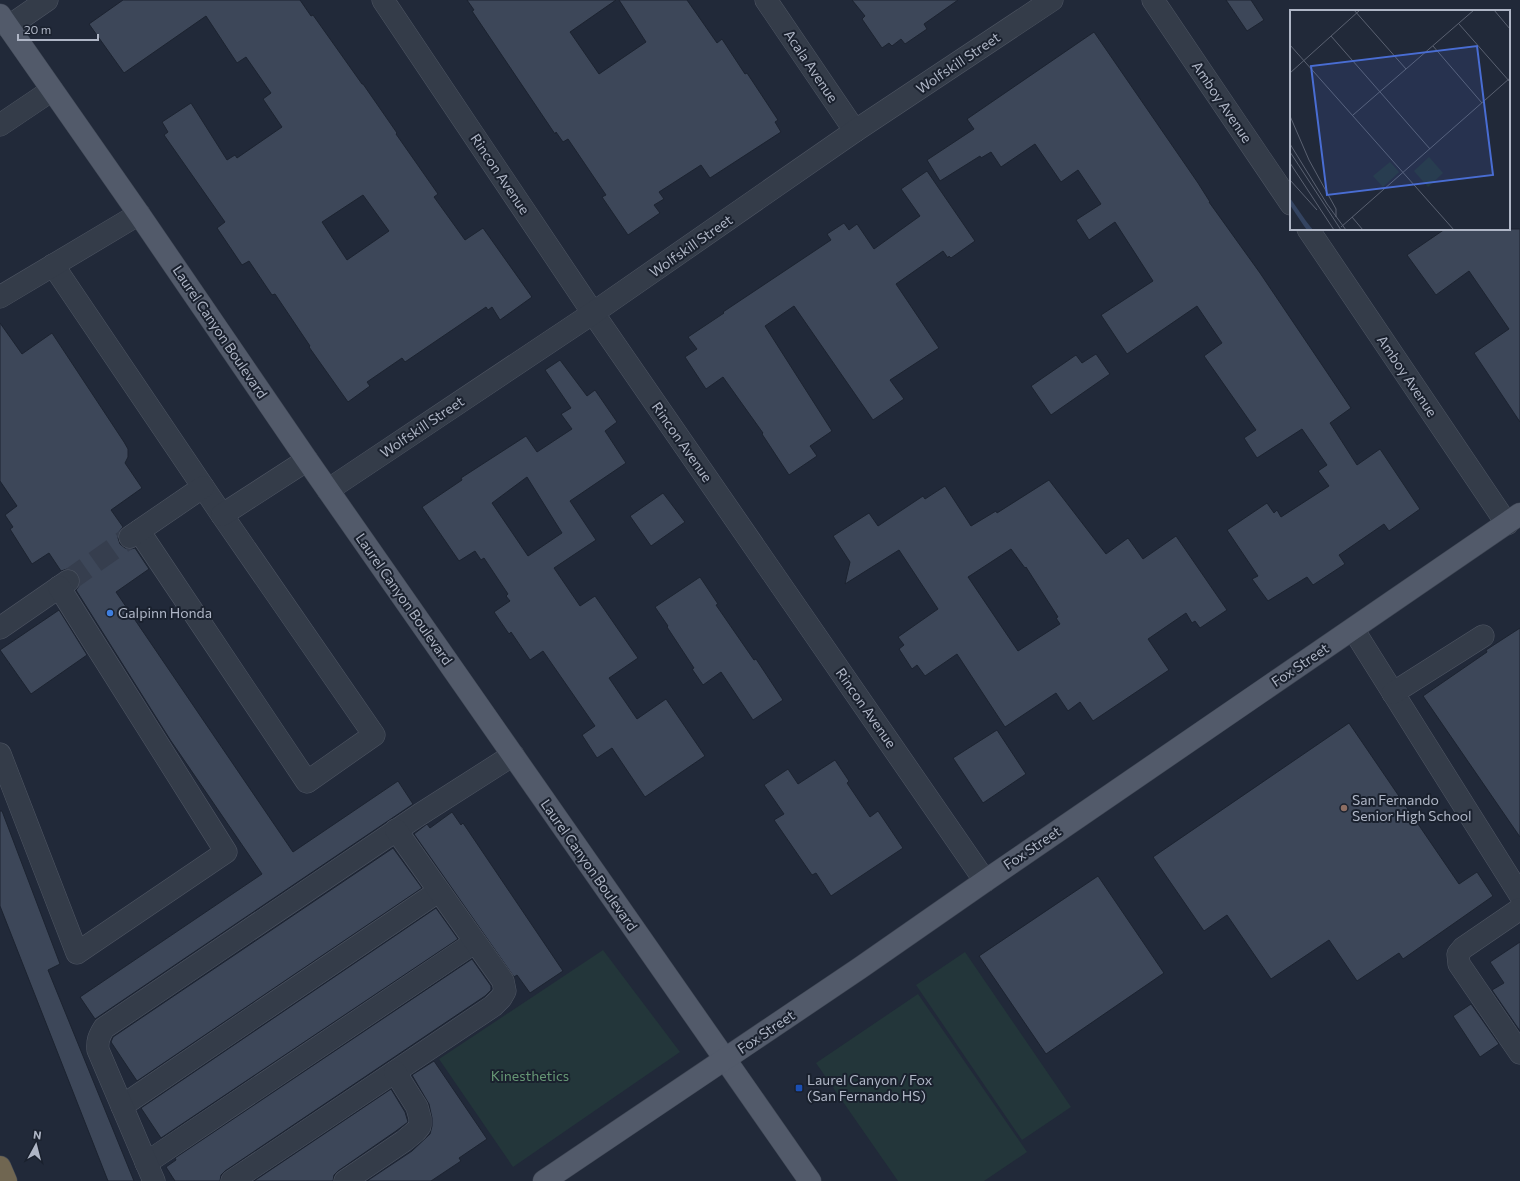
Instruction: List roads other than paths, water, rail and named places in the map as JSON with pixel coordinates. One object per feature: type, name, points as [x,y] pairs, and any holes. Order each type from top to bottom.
[{"type":"highway","points":[[0,1167],[6,1181]]},
{"type":"main road","name":"Laurel Canyon Boulevard","points":[[4,21],[139,214],[307,460],[810,1181]]},
{"type":"main road","name":"Fox Street","points":[[544,1181],[725,1060],[1513,519]]},
{"type":"street","points":[[4,21],[47,0]]},
{"type":"street","name":"Rincon Avenue","points":[[383,0],[593,314],[985,881]]},
{"type":"street","name":"Acala Avenue","points":[[766,0],[855,131]]},
{"type":"street","name":"Wolfskill Street","points":[[328,490],[593,314],[855,131],[1052,0]]},
{"type":"street","name":"Amboy Avenue","points":[[1153,0],[1290,203]]},
{"type":"street","points":[[0,125],[52,90]]},
{"type":"street","points":[[0,297],[139,214]]},
{"type":"street","name":"Amboy Avenue","points":[[1309,230],[1513,519]]},
{"type":"street","points":[[53,265],[222,515],[374,735],[307,782],[134,534],[203,487]]},
{"type":"street","points":[[222,515],[307,460]]},
{"type":"street","points":[[0,628],[64,584],[226,852],[77,953],[0,754]]},
{"type":"street","points":[[1353,629],[1520,895]]},
{"type":"street","points":[[1393,693],[1483,636]]},
{"type":"street","points":[[475,942],[150,1172],[98,1050],[97,1043],[104,1028],[396,830],[513,755]]},
{"type":"street","points":[[232,1181],[493,1006],[501,998],[505,991],[503,981],[396,830]]},
{"type":"street","points":[[122,1106],[439,891]]},
{"type":"street","points":[[1520,909],[1463,948],[1458,954],[1460,964],[1520,1053]]},
{"type":"street","points":[[345,1181],[404,1141],[420,1126],[420,1118],[417,1107],[395,1072]]},
{"type":"tunnel","points":[[68,581],[130,537]]},
{"type":"place","name":"Galpinn Honda","points":[[110,613]]},
{"type":"place","name":"San Fernando Senior High School","points":[[1344,808]]},
{"type":"place","name":"Laurel Canyon / Fox (San Fernando HS)","points":[[799,1088]]},
{"type":"park label","name":"Kinesthetics","points":[[530,1076]]}]
